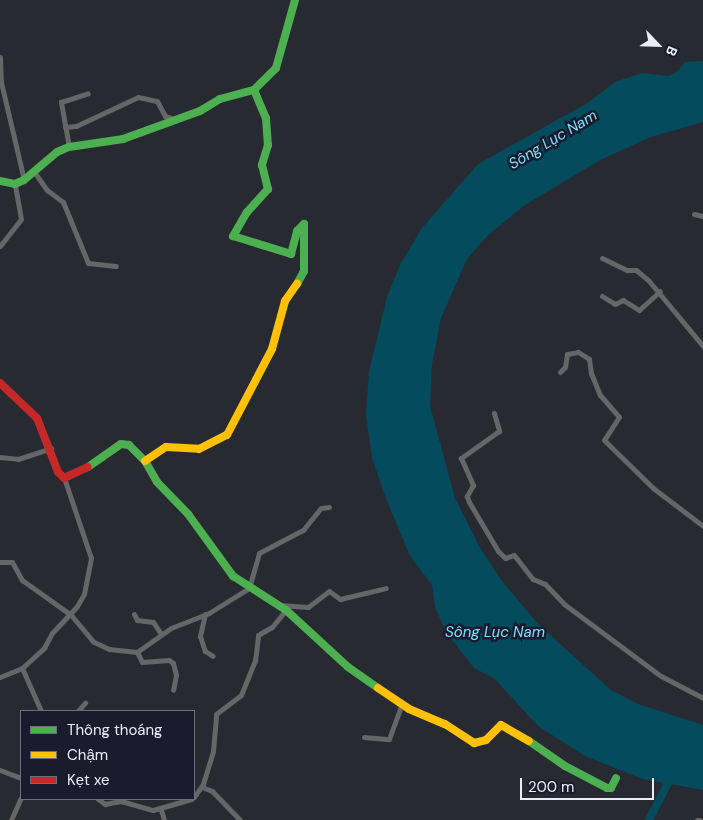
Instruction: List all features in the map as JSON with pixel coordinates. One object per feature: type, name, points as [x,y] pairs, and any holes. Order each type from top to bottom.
[{"type":"street","points":[[0,181],[15,184],[24,180],[35,173],[56,152],[69,147],[123,138],[200,111],[220,98],[254,90],[276,68],[295,0]]},
{"type":"street","points":[[0,57],[1,82],[24,180]]},
{"type":"street","points":[[146,462],[166,447],[199,449],[227,436],[272,349],[285,301],[292,294],[304,271],[304,224],[297,231],[290,254],[233,236],[247,212],[268,188],[262,165],[268,145],[266,118],[254,90]]},
{"type":"street","points":[[69,147],[62,101],[88,93]]},
{"type":"street","points":[[65,127],[76,126],[138,97],[157,101],[165,116],[174,119]]},
{"type":"street","points":[[35,173],[47,190],[63,202],[88,263],[116,266]]},
{"type":"street","points":[[0,246],[21,219],[15,184]]},
{"type":"street","points":[[694,214],[703,216]]},
{"type":"street","points":[[602,258],[627,270],[636,270],[660,291],[703,346]]},
{"type":"street","points":[[602,296],[615,304],[623,300],[639,310],[660,291]]},
{"type":"street","points":[[560,372],[565,367],[567,354],[577,352],[589,359],[590,373],[600,395],[619,417],[604,440],[653,488],[703,526]]},
{"type":"street","points":[[0,383],[37,418],[52,448],[57,469],[64,478],[90,553],[84,594],[71,615],[52,634],[40,652],[22,668],[0,677]]},
{"type":"street","points":[[494,413],[499,431],[461,458],[473,485],[467,496],[469,502],[498,551],[505,558],[514,555],[533,579],[545,584],[564,604],[661,676],[703,698]]},
{"type":"street","points":[[64,478],[88,467],[123,443],[146,462],[157,482],[192,519],[224,565],[249,588],[286,610],[342,662],[402,704],[474,743],[486,740],[501,725],[507,726],[565,766],[607,788],[611,788],[616,778]]},
{"type":"street","points":[[0,457],[18,459],[52,448]]},
{"type":"street","points":[[0,562],[12,562],[22,580],[71,615],[99,645],[137,652],[161,634],[205,614],[249,588],[257,556],[302,530],[321,508],[329,507]]},
{"type":"street","points":[[279,605],[308,607],[329,591],[340,599],[386,588]]},
{"type":"street","points":[[195,795],[202,787],[214,751],[216,714],[241,695],[255,661],[258,635],[272,627],[286,610]]},
{"type":"street","points":[[134,614],[137,620],[153,622],[161,634]]},
{"type":"street","points":[[205,614],[200,636],[205,651],[213,656]]},
{"type":"street","points":[[137,652],[142,662],[169,660],[173,663],[176,675],[172,690]]},
{"type":"street","points":[[22,668],[41,710]]},
{"type":"street","points":[[79,710],[84,703]]},
{"type":"street","points":[[364,737],[388,740],[402,704]]},
{"type":"street","points":[[0,770],[20,778]]},
{"type":"street","points":[[202,787],[212,791],[240,820]]},
{"type":"street","points":[[11,820],[20,800]]},
{"type":"street","points":[[99,800],[105,804],[121,801],[139,809],[160,810],[187,800]]},
{"type":"street","points":[[160,810],[164,820]]},
{"type":"water","name":"Sông Lục Nam","points":[[703,61],[703,122],[651,137],[600,160],[525,205],[487,236],[467,259],[441,318],[432,364],[430,406],[455,498],[479,546],[501,580],[538,624],[611,690],[638,704],[703,725],[703,790],[643,779],[585,756],[538,726],[495,679],[474,668],[446,632],[435,607],[432,585],[410,556],[387,501],[372,458],[366,415],[369,371],[387,297],[400,265],[422,228],[478,164],[586,104],[615,82],[642,73],[669,76],[678,71],[685,62]]},
{"type":"waterway","points":[[649,820],[672,775]]},
{"type":"traffic: fast","points":[[0,181],[15,184],[24,180],[57,152],[69,147],[123,139],[200,111],[220,99],[254,90],[276,68],[295,0]]},
{"type":"traffic: fast","points":[[254,90],[266,118],[268,145],[262,165],[268,189],[247,212],[233,236],[291,254],[297,231],[304,224],[304,271],[297,284]]},
{"type":"traffic: fast","points":[[88,467],[121,444],[129,445],[145,461],[157,482],[188,514],[233,576],[286,610],[348,667],[378,688]]},
{"type":"traffic: fast","points":[[529,741],[565,766],[607,788],[611,788],[616,778]]},
{"type":"traffic: slow","points":[[145,461],[166,447],[199,449],[227,435],[272,349],[285,301],[297,284]]},
{"type":"traffic: slow","points":[[378,688],[409,709],[445,724],[474,743],[486,740],[501,725],[529,741]]},
{"type":"traffic: jam","points":[[0,383],[37,418],[58,472],[64,478],[88,467]]}]
